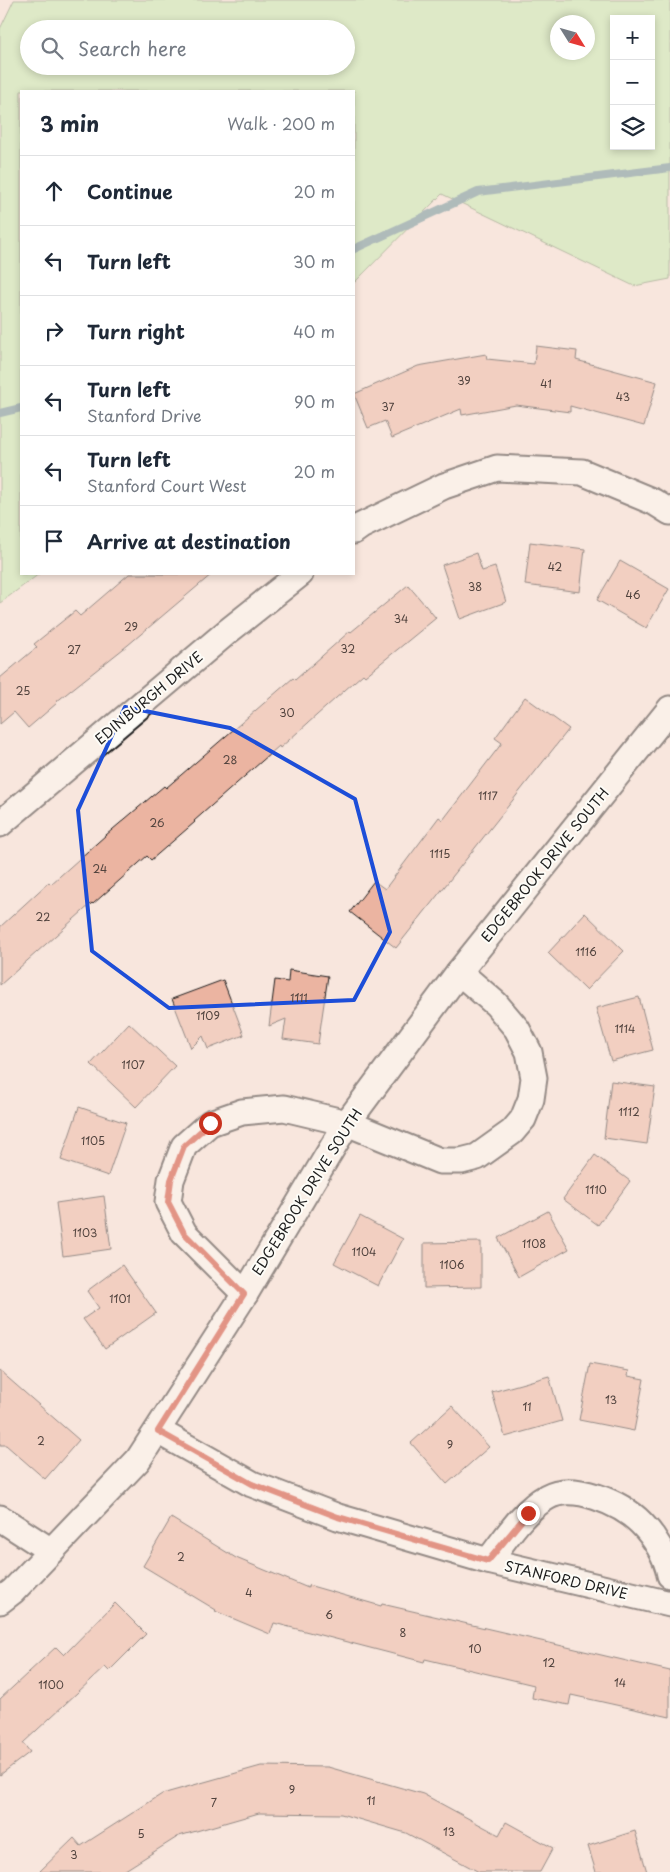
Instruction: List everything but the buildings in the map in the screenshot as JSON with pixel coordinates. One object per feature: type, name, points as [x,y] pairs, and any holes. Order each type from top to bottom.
[{"type":"street","points":[[355,530],[444,486],[496,468],[582,472],[654,502],[670,512]]},
{"type":"street","name":"EDINBURGH DRIVE","points":[[0,824],[228,632],[299,575]]},
{"type":"street","name":"EDGEBROOK DRIVE SOUTH","points":[[0,1600],[13,1591],[138,1460],[244,1294],[347,1123],[460,972],[670,709]]},
{"type":"street","points":[[244,1294],[184,1233],[168,1202],[171,1180],[184,1146],[210,1123],[242,1112],[284,1108],[347,1123],[440,1161],[461,1162],[478,1157],[512,1132],[522,1119],[531,1099],[534,1078],[529,1052],[517,1029],[496,1004],[460,972]]},
{"type":"street","name":"STANFORD DRIVE","points":[[158,1431],[252,1484],[338,1517],[488,1561],[670,1604]]},
{"type":"street","points":[[488,1561],[528,1513],[548,1496],[566,1492],[591,1494],[615,1505],[640,1521],[655,1539],[670,1575]]},
{"type":"street","points":[[0,1518],[51,1551]]},
{"type":"highlighted area","points":[[125,707],[230,728],[355,799],[390,932],[354,1000],[169,1008],[92,951],[78,810]]},
{"type":"green space","points":[[14,0],[670,0],[670,279],[634,286],[442,194],[355,282],[355,90],[20,90],[20,575],[38,575],[0,603],[0,29]]},
{"type":"waterway","points":[[355,249],[478,192],[670,168]]},
{"type":"waterway","points":[[0,413],[20,408]]},
{"type":"route","points":[[210,1123],[184,1146],[171,1180],[168,1202],[184,1233],[244,1294],[158,1431],[252,1484],[338,1517],[488,1561],[528,1513]]}]
